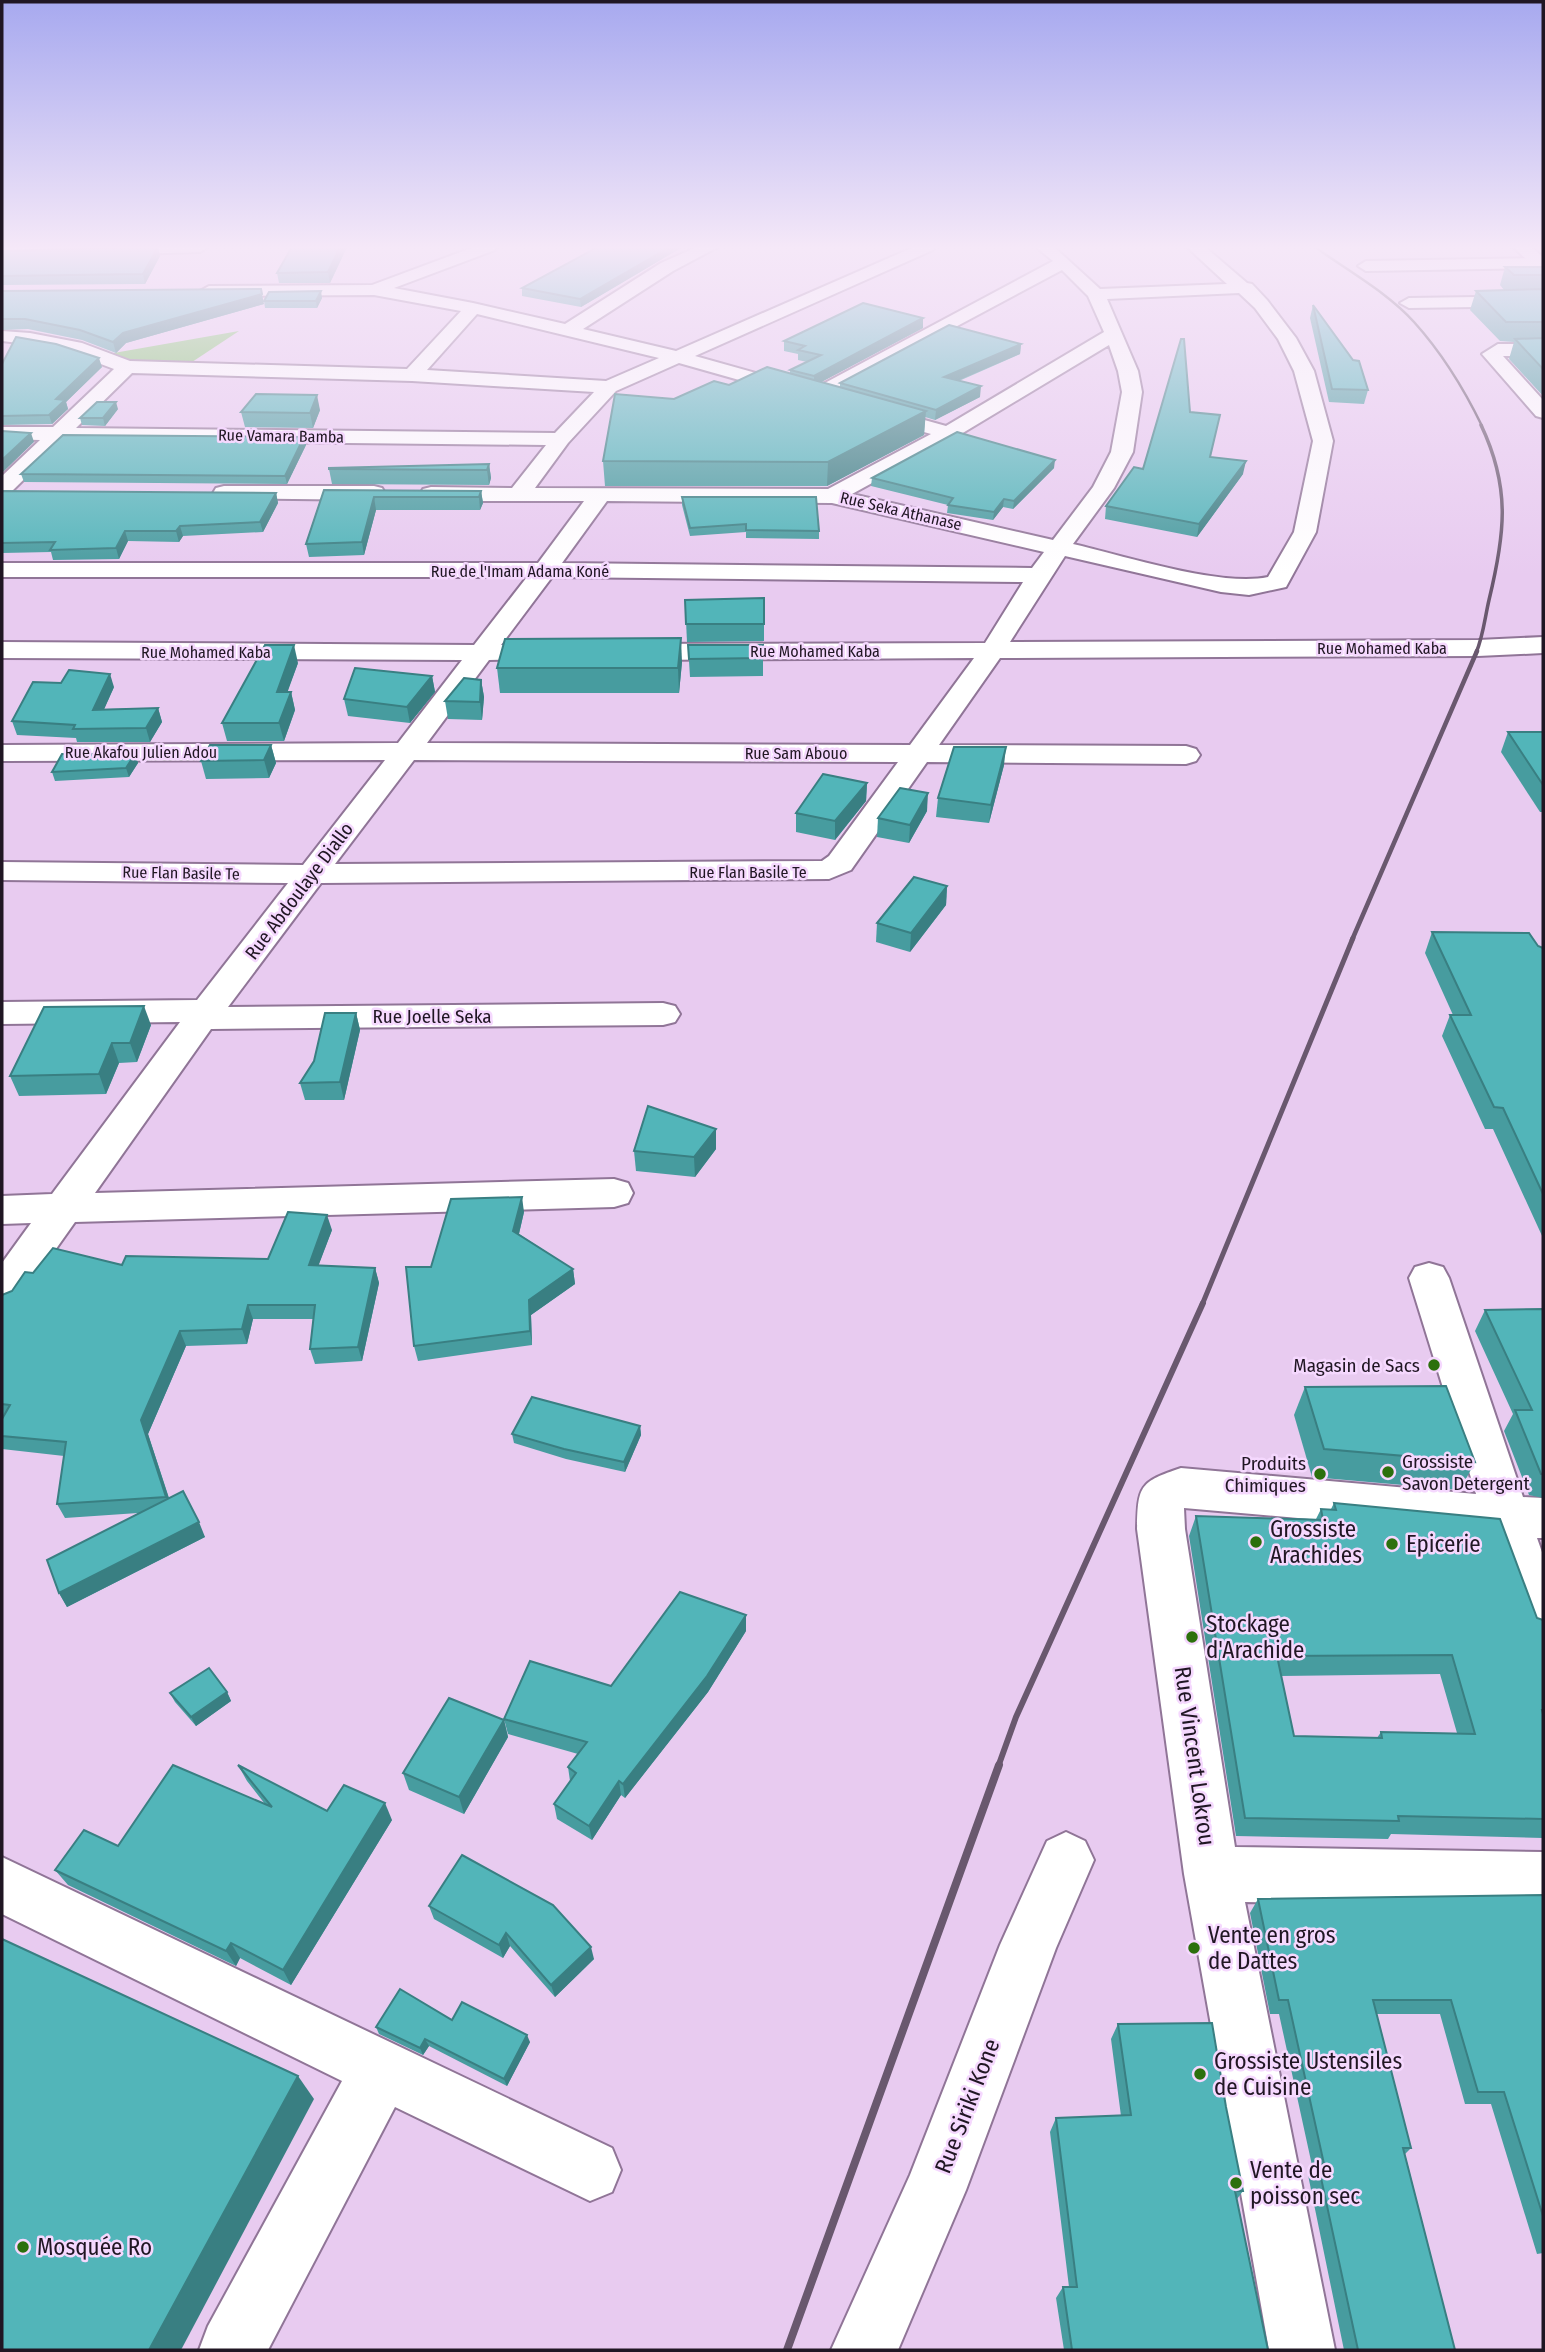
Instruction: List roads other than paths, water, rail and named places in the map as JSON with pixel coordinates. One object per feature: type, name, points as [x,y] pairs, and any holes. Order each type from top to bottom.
[{"type":"street","points":[[100,357],[127,367],[412,375],[610,387]]},
{"type":"street","points":[[412,375],[429,357]]},
{"type":"street","points":[[519,494],[561,439],[610,387],[679,357],[949,432]]},
{"type":"street","points":[[815,396],[881,357]]},
{"type":"street","points":[[832,496],[949,432],[1076,357]]},
{"type":"street","name":"Rue Flan Basile Te","points":[[2,871],[313,874],[830,870],[840,863],[919,754],[993,650],[1039,575],[1103,488],[1122,452],[1132,391],[1123,357]]},
{"type":"street","name":"Rue Seka Athanase","points":[[197,493],[832,496],[1220,585],[1249,588],[1277,582],[1305,531],[1323,441],[1304,372],[1296,357]]},
{"type":"street","points":[[1493,357],[1543,412]]},
{"type":"street","points":[[2,490],[127,367]]},
{"type":"street","name":"Rue Vamara Bamba","points":[[2,433],[561,439]]},
{"type":"street","points":[[2,490],[30,492]]},
{"type":"street","name":"Rue Abdoulaye Diallo","points":[[2,1293],[204,1015],[601,494]]},
{"type":"street","name":"Rue de l'Imam Adama Koné","points":[[2,570],[545,570],[1039,575]]},
{"type":"street","name":"Rue Mohamed Kaba","points":[[604,653],[1478,648],[1543,645]]},
{"type":"street","name":"Rue Mohamed Kaba","points":[[2,650],[576,653]]},
{"type":"street","name":"Rue Sam Abouo","points":[[406,751],[1186,755]]},
{"type":"street","name":"Rue Akafou Julien Adou","points":[[2,753],[406,751]]},
{"type":"street","name":"Rue Joelle Seka","points":[[2,1013],[663,1014]]},
{"type":"street","points":[[2,1210],[614,1193]]},
{"type":"street","points":[[1429,1278],[1525,1518],[1543,1621]]},
{"type":"street","name":"Rue Vincent Lokrou","points":[[1302,2350],[1212,1874],[1161,1529],[1161,1498],[1181,1487],[1525,1518]]},
{"type":"street","name":"Rue Siriki Kone","points":[[864,2350],[935,2190],[1029,1945],[1066,1860]]},
{"type":"street","points":[[1212,1874],[1543,1880]]},
{"type":"street","points":[[2,1885],[590,2170]]},
{"type":"street","points":[[232,2350],[382,2069]]},
{"type":"railway","points":[[1441,357],[1482,426]]},
{"type":"railway","points":[[1476,653],[1499,554],[1502,511],[1497,470],[1481,425]]},
{"type":"railway","points":[[1352,940],[1477,651]]},
{"type":"railway","points":[[1202,1305],[1353,938]]},
{"type":"railway","points":[[998,1767],[1016,1717],[1203,1303]]},
{"type":"railway","points":[[787,2350],[999,1765]]},
{"type":"place","name":"Magasin de Sacs","points":[[1434,1365]]},
{"type":"place","name":"Grossiste Savon Detergent","points":[[1388,1472]]},
{"type":"place","name":"Produits Chimiques","points":[[1320,1474]]},
{"type":"place","name":"Grossiste Arachides","points":[[1256,1542]]},
{"type":"place","name":"Epicerie","points":[[1392,1544]]},
{"type":"place","name":"Stockage d'Arachide","points":[[1192,1637]]},
{"type":"place","name":"Vente en gros de Dattes","points":[[1194,1948]]},
{"type":"place","name":"Grossiste Ustensiles de Cuisine","points":[[1200,2074]]},
{"type":"place","name":"Vente de poisson sec","points":[[1236,2183]]},
{"type":"place","name":"Mosquée Ro","points":[[23,2247]]}]
